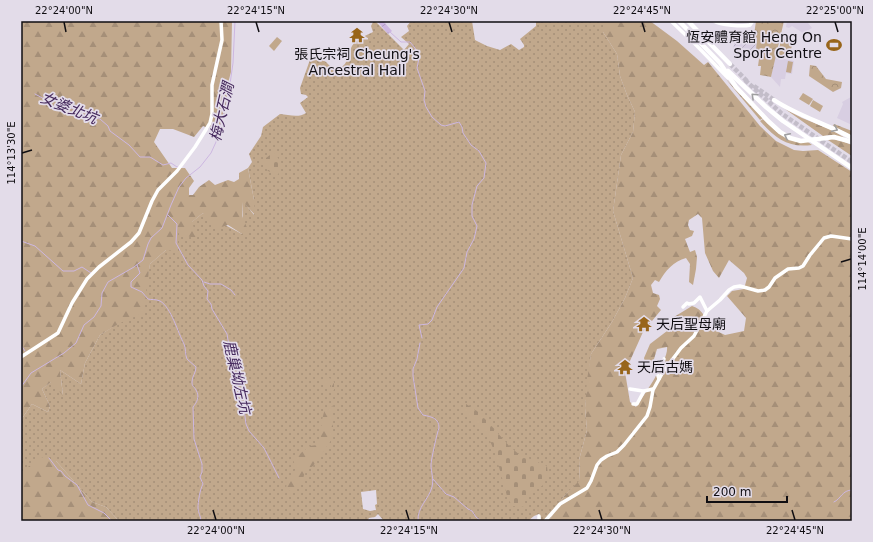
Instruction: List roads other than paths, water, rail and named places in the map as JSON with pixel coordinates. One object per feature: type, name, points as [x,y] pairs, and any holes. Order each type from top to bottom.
[{"type":"main road","points":[[679,21],[766,107],[792,127],[852,168]]},
{"type":"main road","points":[[688,21],[730,64]]},
{"type":"main road","points":[[723,66],[732,82],[771,125],[787,136],[801,140],[834,137],[852,142]]},
{"type":"main road","points":[[774,100],[790,110],[825,124],[852,138]]},
{"type":"street","points":[[21,357],[58,333],[74,300],[88,278],[99,267],[132,242],[139,234],[152,200],[158,190],[181,167],[210,123],[213,112],[213,82],[222,37],[221,21]]},
{"type":"street","points":[[671,21],[690,38],[732,82]]},
{"type":"street","points":[[714,21],[720,24],[748,26],[752,21]]},
{"type":"street","points":[[545,521],[558,506],[570,497],[587,488],[600,462],[607,456],[617,452],[647,416],[653,389],[681,348],[694,336],[707,311],[734,287],[743,286],[758,291],[768,288],[775,278],[788,269],[803,266],[821,240],[825,238],[833,236],[852,239]]},
{"type":"street","points":[[683,307],[687,303],[694,303],[700,297],[707,311]]},
{"type":"street","points":[[659,379],[658,372],[664,358]]},
{"type":"street","points":[[630,388],[643,392]]},
{"type":"street","points":[[633,404],[637,404],[646,389],[653,389]]},
{"type":"street","points":[[539,516],[539,521]]},
{"type":"water","points":[[377,21],[383,21],[392,31],[388,34]]},
{"type":"waterway","name":"梅大石澗","points":[[21,387],[31,373],[64,353],[76,343],[84,325],[94,317],[101,306],[102,293],[108,282],[143,260],[151,238],[162,228],[179,187],[186,178],[200,167],[211,153],[216,142],[228,98],[233,63],[235,21]]},
{"type":"waterway","points":[[390,32],[401,42],[410,42],[415,48],[419,58],[417,68],[425,91],[424,100],[432,117],[441,125],[445,126],[459,122],[463,133],[471,145],[479,151],[486,163],[484,178],[477,186],[472,205],[472,216],[477,226],[474,239],[467,252],[464,268],[437,307],[432,320],[428,324],[419,325],[422,338]]},
{"type":"waterway","name":"女婆北坑","points":[[35,94],[50,102],[57,100],[62,106],[86,112],[92,117],[100,119],[108,126],[110,131],[129,145],[140,157],[150,157],[163,165],[171,163],[179,167]]},
{"type":"waterway","name":"鹿巢坳左坑","points":[[168,215],[177,224],[176,243],[188,265],[202,280],[208,291],[207,299],[227,334],[232,350],[233,361],[242,382],[243,394],[245,397],[244,409],[246,424],[249,431],[264,448],[279,478]]},
{"type":"waterway","points":[[21,241],[35,246],[63,271],[74,271],[82,267],[91,273]]},
{"type":"waterway","points":[[137,265],[140,273],[131,282],[131,287],[142,292],[148,299],[158,300],[164,304],[171,314],[184,344],[187,359],[196,367],[192,385],[198,395],[197,401],[193,407],[194,439],[202,464],[202,472],[200,477],[203,484],[199,496],[198,508],[201,521]]},
{"type":"waterway","points":[[204,282],[210,284],[221,284],[231,290],[235,295]]},
{"type":"waterway","points":[[418,521],[419,511],[432,487],[433,481],[431,462],[439,428],[436,420],[432,417],[423,415],[418,408],[413,369],[417,359],[420,343]]},
{"type":"waterway","points":[[21,345],[25,351]]},
{"type":"waterway","points":[[49,458],[58,470],[77,485],[88,505],[104,513],[112,521]]},
{"type":"waterway","points":[[433,479],[446,494],[454,497],[472,511],[481,521]]},
{"type":"waterway","points":[[834,502],[846,491],[852,490]]},
{"type":"tunnel","points":[[730,64],[748,82]]},
{"type":"tunnel","points":[[745,80],[781,113],[852,162]]},
{"type":"tunnel","points":[[754,86],[774,100]]},
{"type":"place","name":"張氏宗祠 Cheung's Ancestral Hall","points":[[357,35]]},
{"type":"place","name":"恆安體育館 Heng On Sport Centre","points":[[834,45]]},
{"type":"place","name":"天后聖母廟","points":[[644,324]]},
{"type":"place","name":"天后古媽","points":[[625,367]]}]
